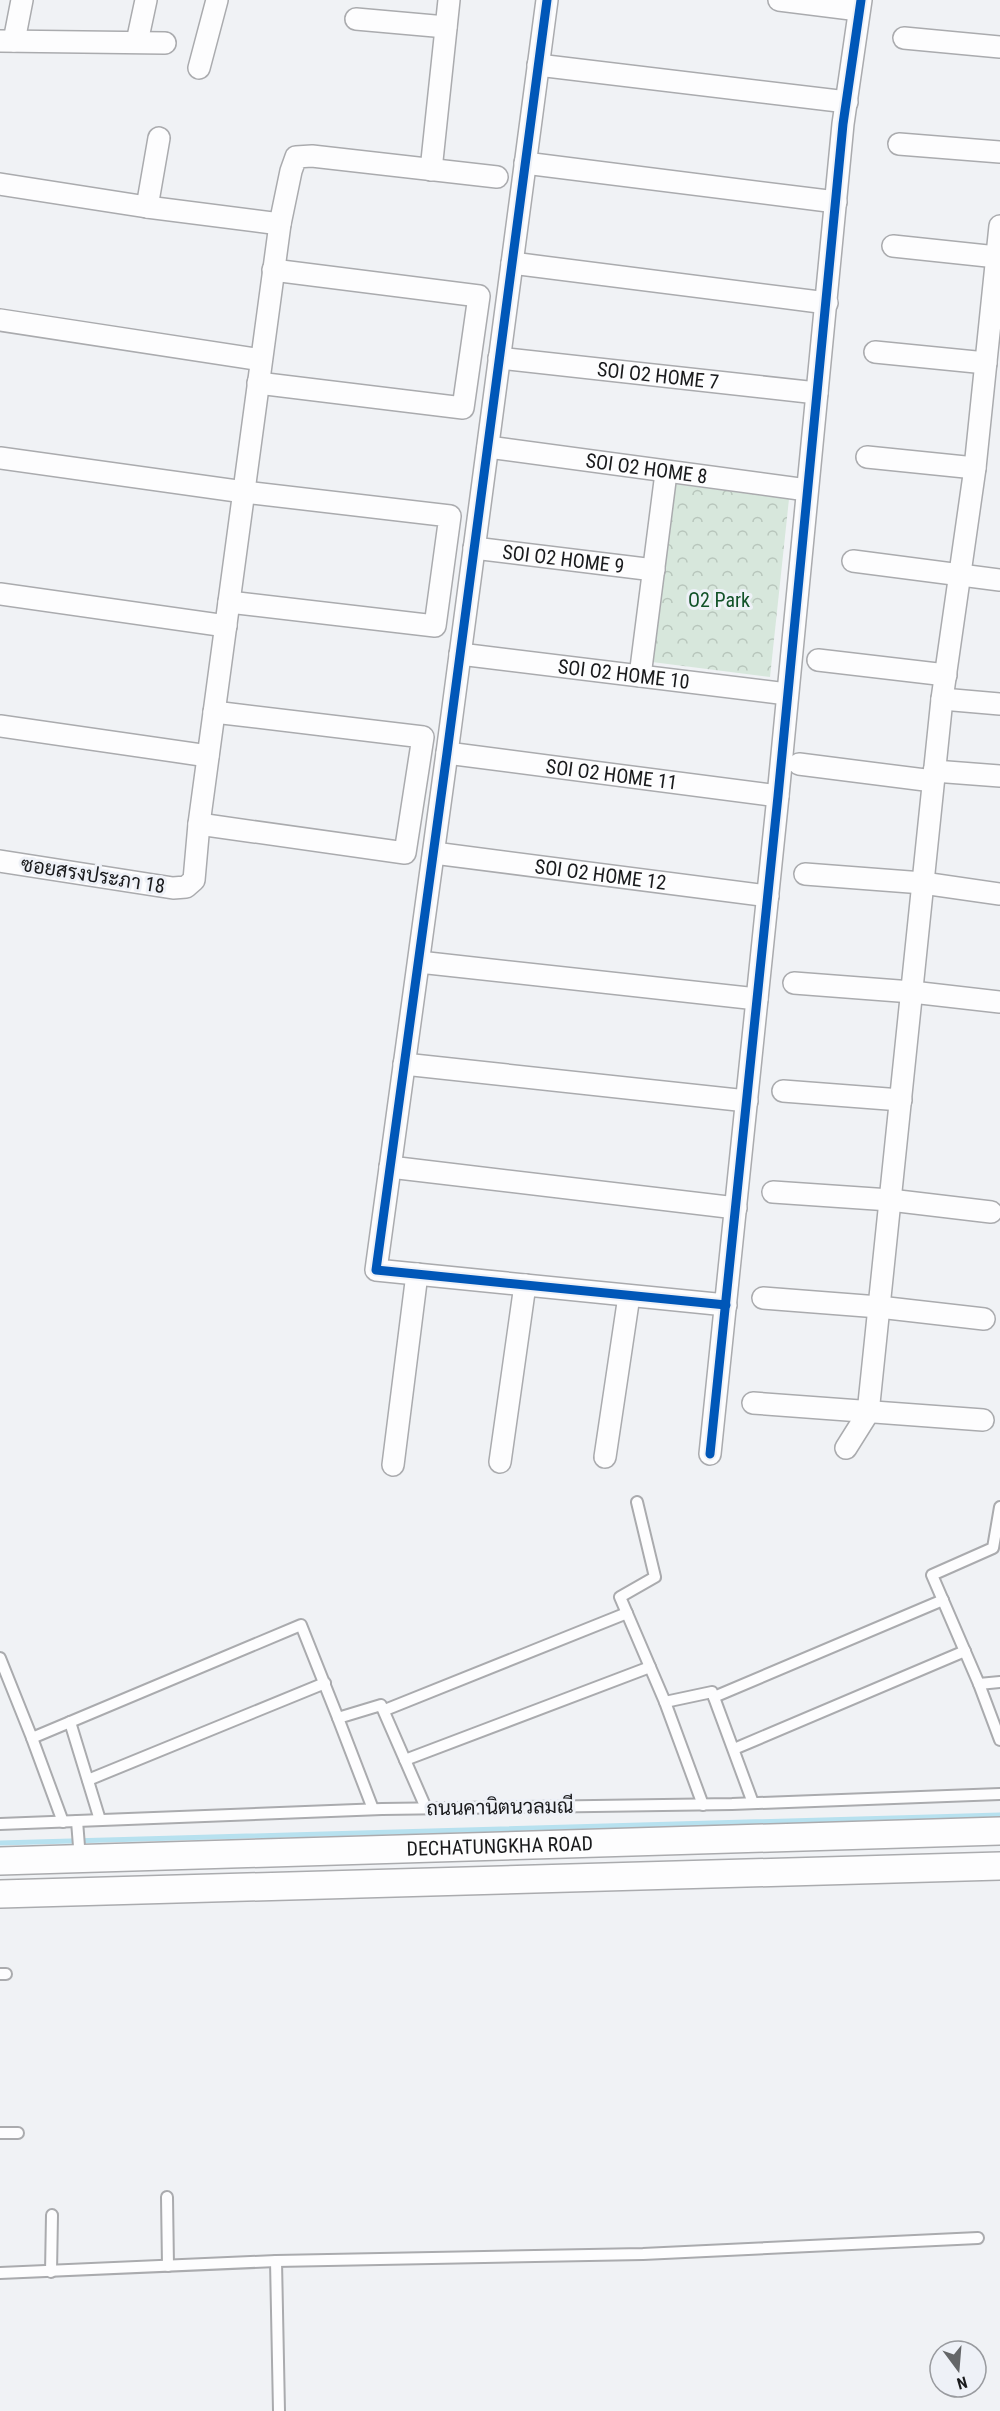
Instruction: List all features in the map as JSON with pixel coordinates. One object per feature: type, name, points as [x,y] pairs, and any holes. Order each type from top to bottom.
[{"type":"street","points":[[22,0],[7,41],[165,43]]},
{"type":"street","points":[[137,42],[147,0]]},
{"type":"street","points":[[199,68],[217,0]]},
{"type":"street","points":[[431,170],[449,0]]},
{"type":"street","points":[[547,0],[434,853],[376,1270],[726,1305]]},
{"type":"street","points":[[710,1454],[768,896],[836,202],[860,5],[779,0]]},
{"type":"street","points":[[356,19],[446,27]]},
{"type":"street","points":[[904,38],[1000,47]]},
{"type":"street","points":[[538,65],[847,102]]},
{"type":"street","points":[[147,207],[159,138]]},
{"type":"street","points":[[898,144],[1000,152]]},
{"type":"street","points":[[214,712],[423,737],[405,853],[199,824],[273,270],[280,224],[296,157],[312,156],[497,177]]},
{"type":"street","points":[[525,163],[836,202]]},
{"type":"street","points":[[0,184],[147,207],[280,224]]},
{"type":"street","points":[[846,1448],[868,1413],[942,699],[975,468],[1000,226]]},
{"type":"street","points":[[893,246],[996,257]]},
{"type":"street","points":[[512,262],[827,303]]},
{"type":"street","points":[[258,382],[463,408],[479,296],[273,270]]},
{"type":"street","points":[[0,320],[261,360]]},
{"type":"street","points":[[875,352],[986,363]]},
{"type":"street","name":"SOI O2 HOME 7","points":[[499,358],[817,393]]},
{"type":"street","name":"SOI O2 HOME 8","points":[[488,447],[666,473],[807,490]]},
{"type":"street","points":[[867,457],[975,468]]},
{"type":"street","points":[[0,458],[244,492],[450,516],[435,626],[229,602]]},
{"type":"street","points":[[640,676],[666,473]]},
{"type":"street","name":"SOI O2 HOME 9","points":[[474,548],[654,570]]},
{"type":"street","points":[[853,561],[1000,580]]},
{"type":"street","points":[[0,594],[226,626]]},
{"type":"street","name":"SOI O2 HOME 10","points":[[460,654],[787,694]]},
{"type":"street","points":[[818,660],[946,675]]},
{"type":"street","points":[[942,699],[1000,704]]},
{"type":"street","points":[[0,726],[208,756]]},
{"type":"street","name":"SOI O2 HOME 11","points":[[447,753],[778,796]]},
{"type":"street","points":[[799,764],[934,776],[1000,776]]},
{"type":"street","name":"ซอยสรงประภา 18","points":[[0,861],[149,885],[186,887],[194,880],[199,824]]},
{"type":"street","name":"SOI O2 HOME 12","points":[[434,853],[768,896]]},
{"type":"street","points":[[805,874],[923,883],[1000,894]]},
{"type":"street","points":[[419,962],[757,999]]},
{"type":"street","points":[[794,983],[912,992],[1000,1002]]},
{"type":"street","points":[[404,1064],[747,1101]]},
{"type":"street","points":[[783,1091],[901,1100]]},
{"type":"street","points":[[390,1167],[736,1208]]},
{"type":"street","points":[[773,1192],[890,1200],[992,1212]]},
{"type":"street","points":[[393,1465],[417,1274]]},
{"type":"street","points":[[500,1462],[525,1285]]},
{"type":"street","points":[[605,1457],[630,1296]]},
{"type":"street","points":[[763,1298],[879,1307],[984,1319]]},
{"type":"street","points":[[753,1403],[983,1420]]},
{"type":"street","name":"DECHATUNGKHA ROAD","points":[[0,1861],[80,1855],[1000,1831]]},
{"type":"street","points":[[693,1840],[693,1874]]},
{"type":"street","name":"DECHATUNGKHA ROAD","points":[[0,1894],[1000,1866]]},
{"type":"lane","points":[[637,1502],[655,1577],[620,1597],[665,1702],[703,1805]]},
{"type":"lane","points":[[1000,1507],[993,1548],[932,1575],[979,1684],[1000,1740]]},
{"type":"lane","points":[[714,1697],[943,1600]]},
{"type":"lane","points":[[385,1710],[627,1614]]},
{"type":"lane","points":[[32,1738],[301,1625],[373,1809]]},
{"type":"lane","points":[[734,1749],[965,1652]]},
{"type":"lane","points":[[0,1658],[63,1822]]},
{"type":"lane","points":[[405,1760],[650,1666]]},
{"type":"lane","points":[[979,1684],[1000,1682]]},
{"type":"lane","points":[[88,1780],[325,1683]]},
{"type":"lane","points":[[665,1702],[712,1692],[753,1803]]},
{"type":"lane","points":[[338,1718],[381,1705],[426,1808]]},
{"type":"lane","points":[[70,1722],[100,1820]]},
{"type":"lane","name":"ถนนคานิตนวลมณี","points":[[0,1824],[63,1822],[77,1825],[100,1820],[373,1809],[703,1805],[1000,1794]]},
{"type":"lane","points":[[77,1825],[80,1855]]},
{"type":"lane","points":[[0,2133],[18,2133]]},
{"type":"lane","points":[[167,2197],[168,2266]]},
{"type":"lane","points":[[51,2272],[52,2215]]},
{"type":"lane","points":[[0,2273],[276,2261],[643,2254],[978,2238]]},
{"type":"lane","points":[[276,2261],[279,2411]]},
{"type":"green space","name":"O2 Park","points":[[674,484],[789,499],[770,677],[652,662]]},
{"type":"waterway","points":[[0,1843],[1000,1815]]},
{"type":"cycle path","points":[[547,0],[376,1270],[726,1305]]},
{"type":"cycle path","points":[[710,1454],[778,796],[843,124],[861,0]]}]
